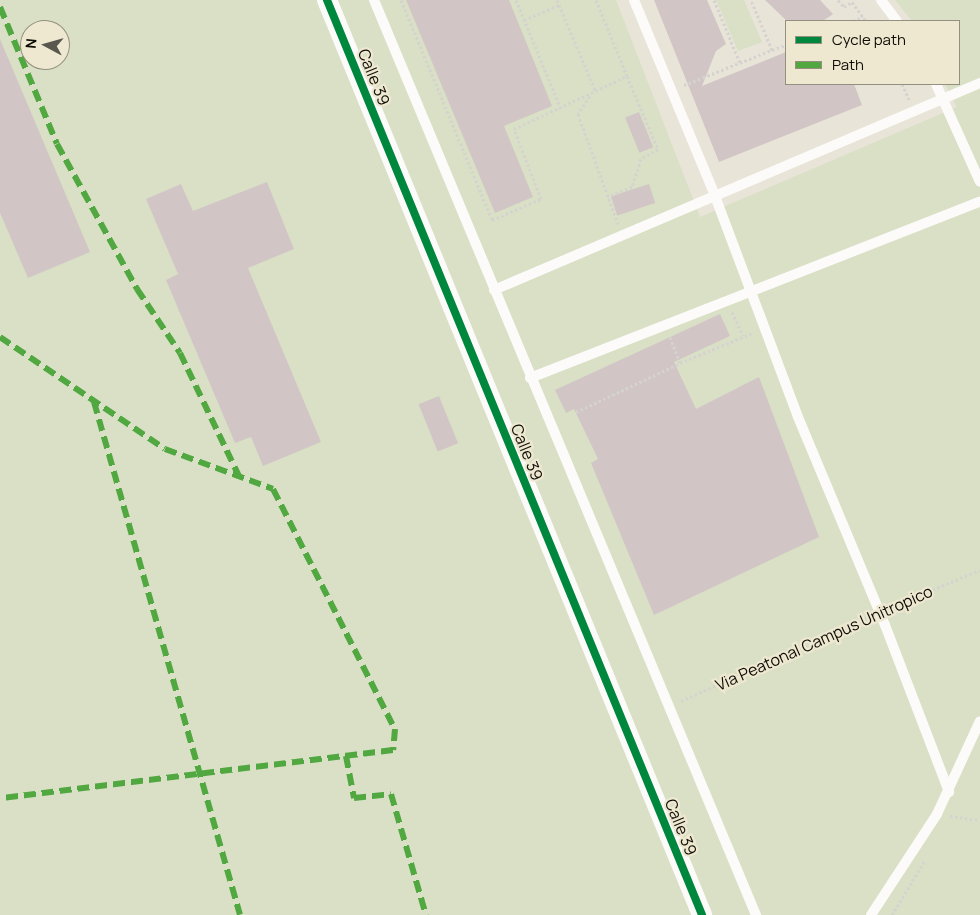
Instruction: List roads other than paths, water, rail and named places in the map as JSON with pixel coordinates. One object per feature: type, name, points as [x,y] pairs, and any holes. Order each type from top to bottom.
[{"type":"street","name":"Calle 39","points":[[327,0],[702,915]]},
{"type":"lane","points":[[374,0],[530,378],[756,915]]},
{"type":"lane","points":[[634,0],[715,196],[763,328],[879,612],[949,792]]},
{"type":"lane","points":[[881,0],[897,20]]},
{"type":"lane","points":[[494,290],[980,84]]},
{"type":"lane","points":[[937,85],[980,182]]},
{"type":"lane","points":[[530,378],[980,202]]},
{"type":"lane","points":[[871,915],[937,814],[949,792],[980,721]]}]
